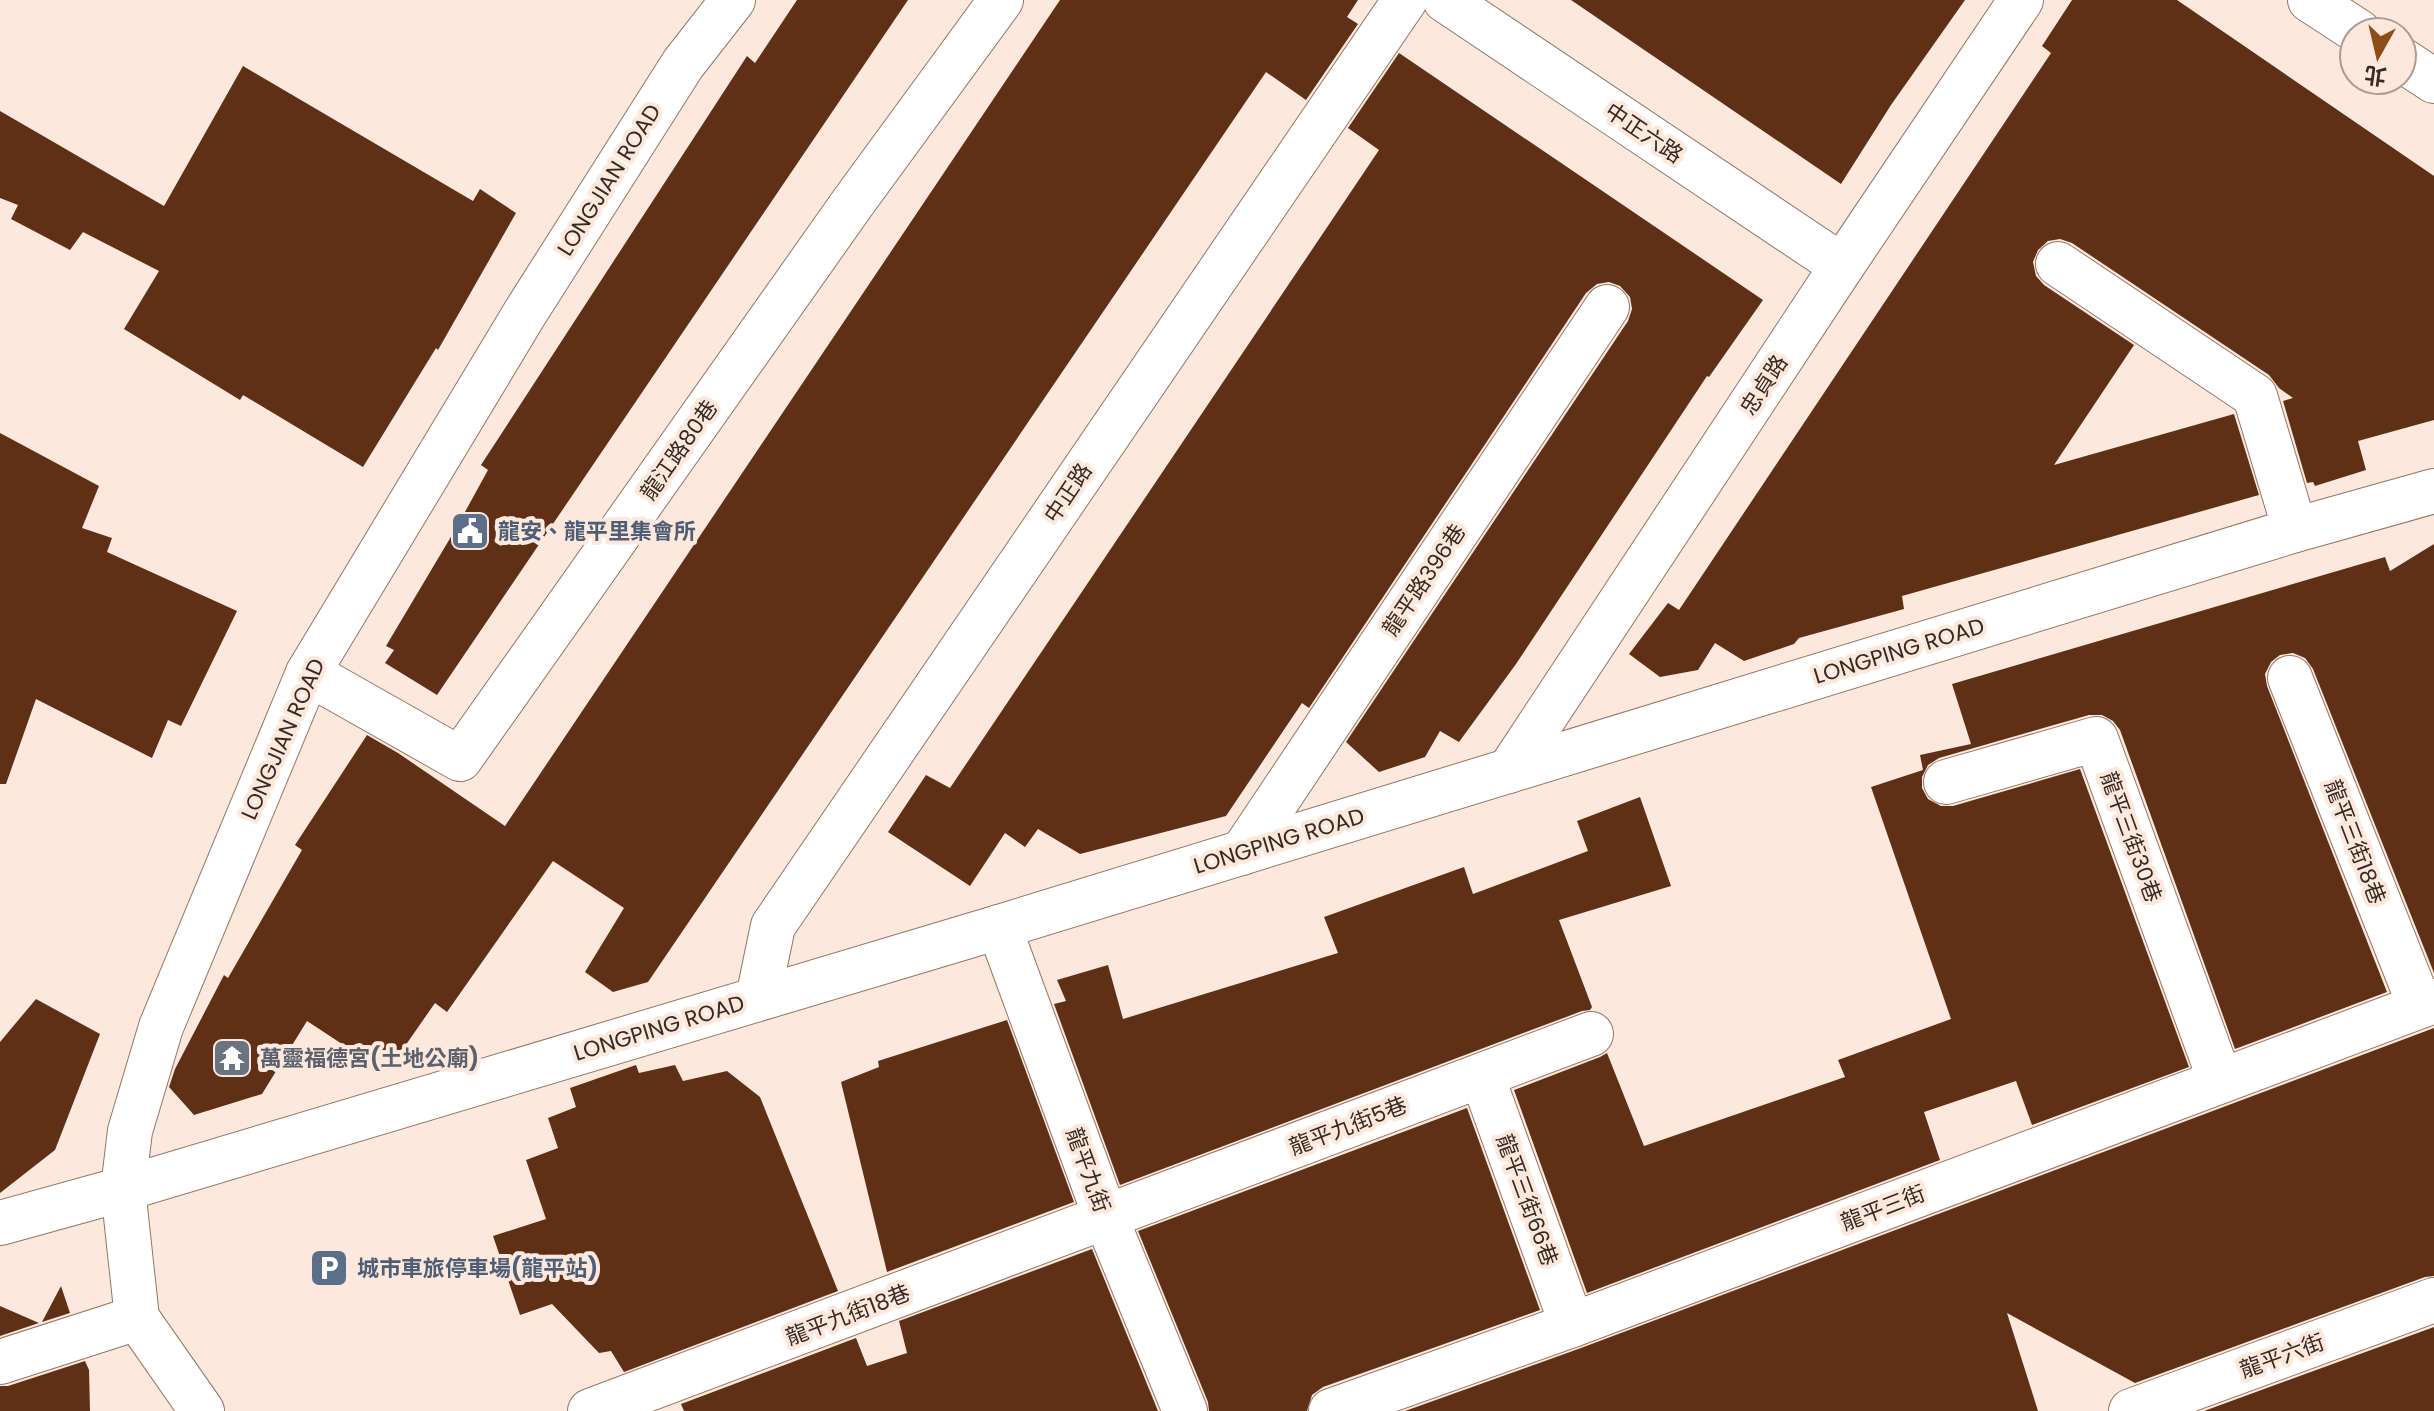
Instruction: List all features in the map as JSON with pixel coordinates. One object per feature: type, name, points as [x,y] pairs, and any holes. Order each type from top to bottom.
[{"type":"street","name":"LONGJIAN ROAD","points":[[202,1411],[137,1318],[123,1189],[130,1131],[161,1027],[308,673],[525,313],[683,64],[733,0]]},
{"type":"street","name":"龍江路80巷","points":[[308,673],[460,759],[854,201],[1001,0]]},
{"type":"street","name":"中正路","points":[[758,998],[773,926],[1405,0]]},
{"type":"street","name":"中正六路","points":[[1445,0],[1842,266]]},
{"type":"street","name":"忠貞路","points":[[1509,771],[2021,0]]},
{"type":"street","points":[[2310,0],[2338,18]]},
{"type":"street","points":[[2058,264],[2255,396],[2295,530]]},
{"type":"street","name":"龍平路396巷","points":[[1242,853],[1607,307]]},
{"type":"street","name":"LONGPING ROAD","points":[[0,1223],[999,927],[2295,530],[2434,491]]},
{"type":"street","name":"龍平三街18巷","points":[[2290,678],[2427,1004]]},
{"type":"street","name":"龍平三街30巷","points":[[1946,782],[2096,739],[2220,1080]]},
{"type":"street","name":"龍平九街","points":[[999,927],[1106,1218],[1185,1411]]},
{"type":"street","name":"龍平三街","points":[[1331,1411],[1572,1325],[2427,1004]]},
{"type":"street","name":"龍平九街5巷","points":[[1106,1218],[1591,1034]]},
{"type":"street","name":"龍平三街66巷","points":[[1482,1076],[1572,1325]]},
{"type":"street","name":"龍平九街18巷","points":[[590,1411],[1106,1218]]},
{"type":"street","name":"龍平六街","points":[[2131,1411],[2434,1300]]},
{"type":"street","points":[[0,1362],[137,1318]]},
{"type":"building","points":[[797,0],[908,0],[437,695],[385,663],[394,650],[386,646],[488,470],[481,465],[747,56],[755,63]]},
{"type":"building","points":[[1060,0],[1358,0],[1347,17],[1358,24],[1306,100],[1266,72],[648,982],[613,992],[585,972],[624,908],[553,861],[447,1012],[435,1003],[396,1059],[378,1048],[368,1061],[307,1021],[262,1094],[194,1115],[169,1087],[175,1069],[224,975],[228,978],[302,850],[295,845],[367,735],[505,826]]},
{"type":"building","points":[[1571,0],[1965,0],[1891,105],[1841,184]]},
{"type":"building","points":[[2072,0],[2177,0],[2434,176],[2434,420],[2358,441],[2366,470],[2315,486],[2313,482],[2307,483],[2283,401],[2293,398],[2279,388],[2269,375],[2072,243],[2060,239],[2048,241],[2038,250],[2033,262],[2036,276],[2044,285],[2134,345],[2054,465],[2234,414],[2259,495],[1902,596],[1904,609],[1799,638],[1794,644],[1744,661],[1715,643],[1698,670],[1660,677],[1629,654],[1668,603],[1679,610],[2051,53],[2042,46]]},
{"type":"building","points":[[1399,53],[1763,300],[1707,376],[1516,664],[1459,742],[1440,731],[1425,757],[1379,772],[1346,742],[1628,321],[1632,309],[1630,297],[1620,286],[1609,282],[1597,284],[1586,293],[1309,708],[1302,703],[1226,816],[1080,854],[1038,829],[1025,847],[1005,833],[970,886],[888,832],[926,775],[950,788],[1379,150],[1348,128]]},
{"type":"building","points":[[243,66],[473,201],[480,189],[516,213],[438,350],[436,348],[363,467],[243,395],[240,400],[124,329],[159,271],[83,232],[70,250],[11,219],[18,205],[0,198],[0,111],[164,206]]},
{"type":"building","points":[[0,433],[99,486],[82,528],[112,538],[107,552],[237,611],[181,726],[168,720],[152,758],[36,699],[6,784],[0,784]]},
{"type":"building","points":[[2434,544],[2434,973],[2313,669],[2305,658],[2293,653],[2280,655],[2271,662],[2265,674],[2267,686],[2387,992],[2235,1049],[2120,730],[2113,721],[2102,715],[2089,715],[1939,758],[1928,765],[1922,777],[1922,788],[1928,799],[1941,806],[1953,806],[2080,769],[2189,1067],[2032,1125],[2016,1081],[1924,1112],[1940,1160],[1587,1293],[1514,1090],[1607,1053],[1644,1146],[1845,1077],[1838,1060],[1951,1019],[1871,787],[1923,770],[1920,755],[1971,744],[1952,684],[2385,557],[2390,571]]},
{"type":"building","points":[[1640,797],[1671,886],[1559,920],[1592,1007],[1590,1010],[1120,1185],[1054,1004],[1066,1001],[1057,980],[1108,965],[1123,1019],[1338,953],[1324,917],[1464,867],[1473,894],[1588,851],[1577,821]]},
{"type":"building","points":[[36,999],[100,1034],[55,1150],[0,1193],[0,1042]]},
{"type":"building","points":[[1007,1020],[1074,1202],[887,1272],[841,1082],[879,1067],[878,1061]]},
{"type":"building","points":[[2434,1028],[2434,1276],[2135,1383],[2007,1313],[2038,1411],[1405,1411],[1581,1348]]},
{"type":"building","points":[[636,1065],[639,1073],[675,1065],[683,1081],[727,1071],[760,1097],[838,1291],[624,1372],[611,1351],[599,1353],[552,1304],[520,1315],[493,1236],[546,1219],[526,1160],[558,1148],[548,1118],[576,1107],[570,1088]]},
{"type":"building","points":[[1467,1108],[1540,1310],[1323,1387],[1312,1395],[1307,1411],[1209,1411],[1138,1231]]},
{"type":"building","points":[[1092,1249],[1158,1411],[684,1411],[681,1404],[856,1338],[867,1366],[907,1353],[899,1321]]},
{"type":"building","points":[[61,1286],[70,1313],[42,1322]]},
{"type":"building","points":[[0,1306],[39,1323],[0,1336]]},
{"type":"building","points":[[2434,1327],[2434,1411],[2204,1411]]},
{"type":"building","points":[[85,1361],[89,1370],[90,1411],[0,1411],[0,1386]]},
{"type":"place","name":"龍安、龍平里集會所","points":[[470,531]]},
{"type":"place","name":"萬靈福德宮(土地公廟)","points":[[232,1058]]},
{"type":"place","name":"城市車旅停車場(龍平站)","points":[[329,1268]]}]
